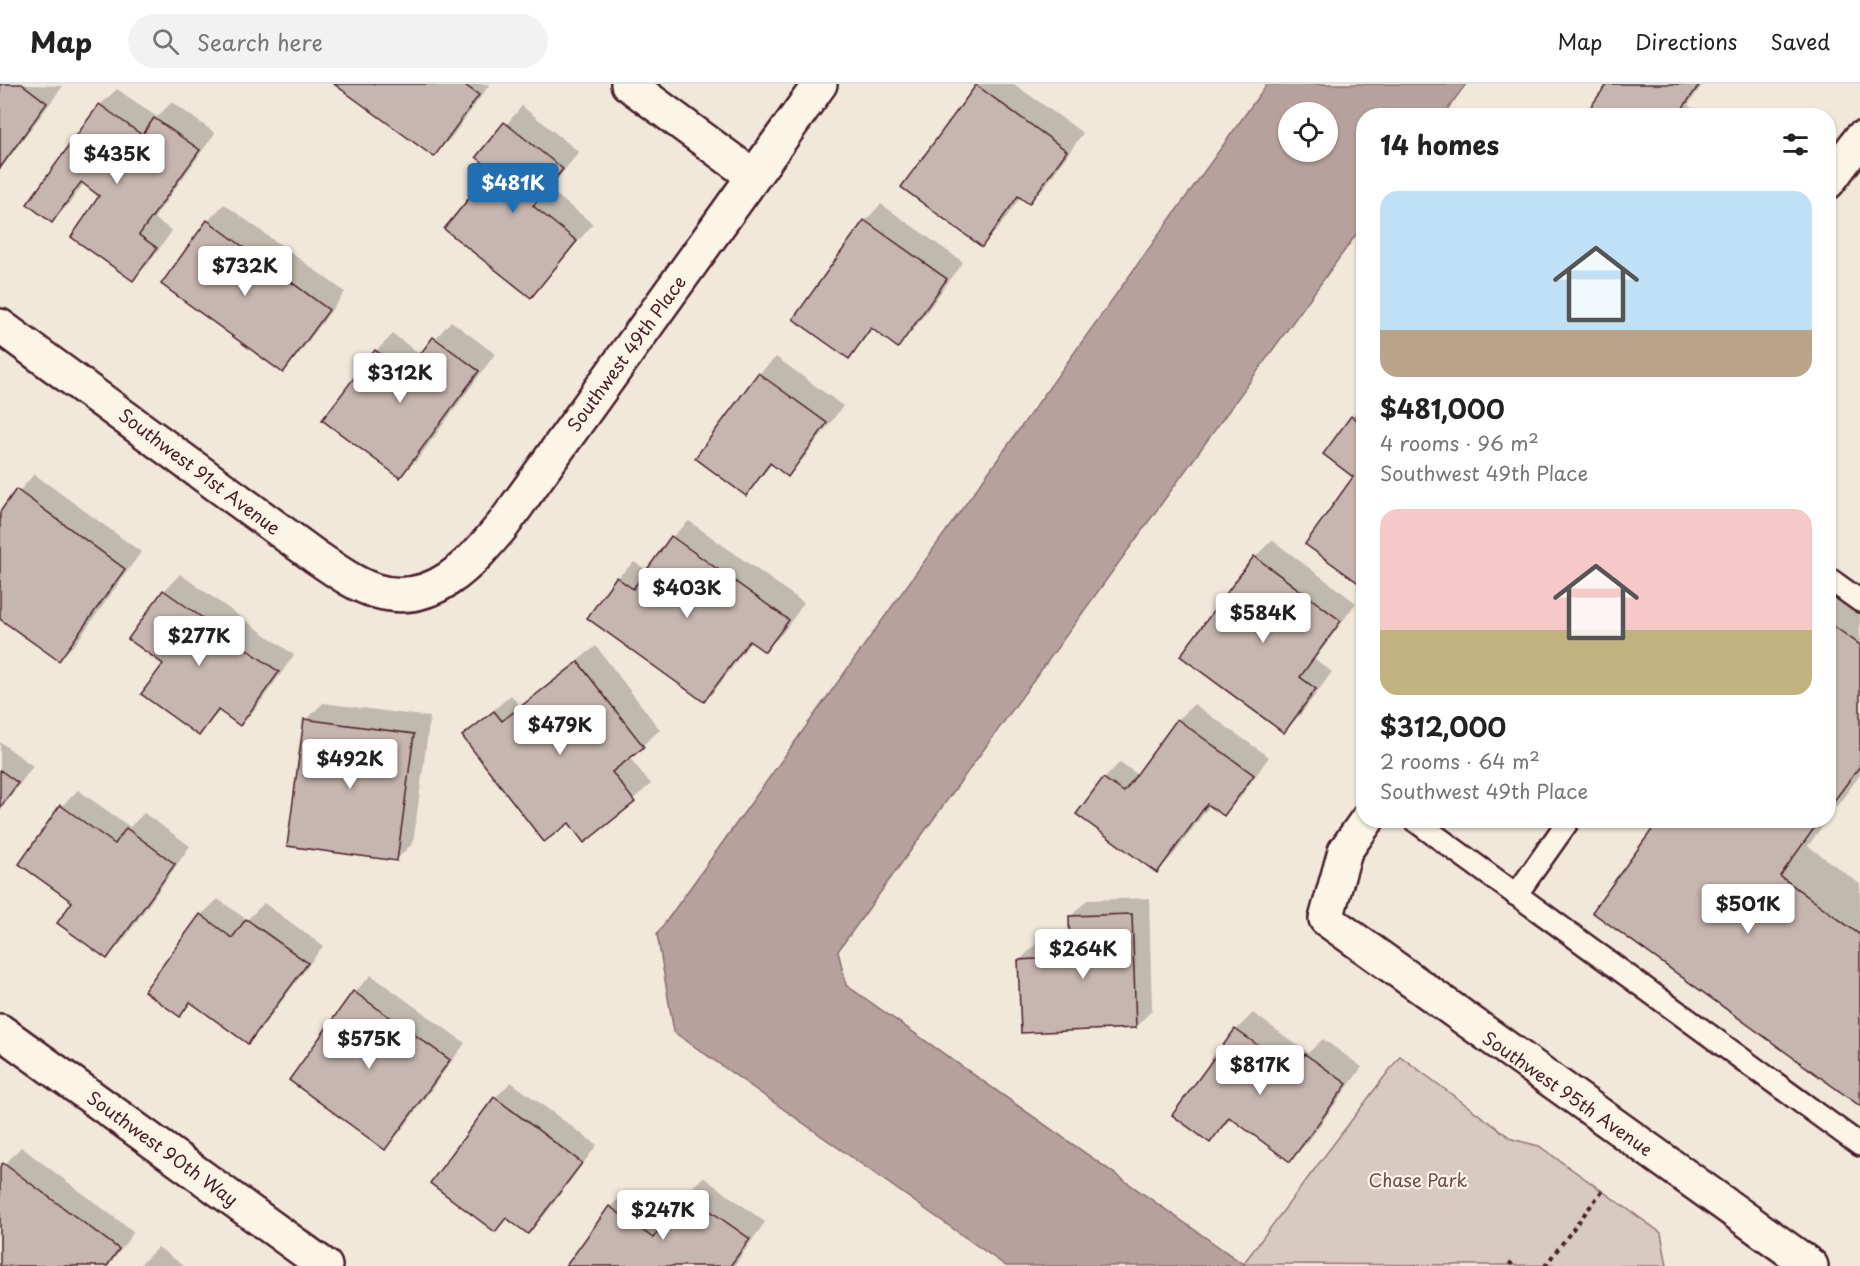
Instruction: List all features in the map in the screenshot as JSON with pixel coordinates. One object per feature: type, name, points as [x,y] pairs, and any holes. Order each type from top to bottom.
[{"type":"street","points":[[628,84],[753,176]]},
{"type":"street","name":"Southwest 49th Place","points":[[409,593],[443,584],[473,560],[503,525],[820,84]]},
{"type":"street","points":[[1836,172],[1860,139]]},
{"type":"street","name":"Southwest 91st Avenue","points":[[0,326],[316,557],[377,591],[409,593]]},
{"type":"street","name":"Southwest 95th Avenue","points":[[1361,828],[1345,851],[1326,919],[1778,1256],[1811,1266]]},
{"type":"street","name":"Southwest 90th Way","points":[[0,1031],[326,1266]]},
{"type":"lane","points":[[1836,584],[1860,601]]},
{"type":"lane","points":[[1425,828],[1860,1145]]},
{"type":"lane","points":[[1516,895],[1563,828]]},
{"type":"path","points":[[1545,1266],[1602,1191]]},
{"type":"path","points":[[1509,1262],[1514,1266]]},
{"type":"green space","name":"Chase Park","points":[[1400,1056],[1512,1139],[1539,1146],[1661,1233],[1667,1266],[1243,1264]]},
{"type":"shaded area","points":[[1267,84],[1466,84],[1448,108],[1356,108],[1356,235],[838,951],[846,985],[1246,1266],[1006,1266],[674,1032],[657,934]]},
{"type":"building","points":[[0,84],[22,84],[47,103],[0,168]]},
{"type":"building","points":[[334,84],[463,84],[479,95],[434,157]]},
{"type":"building","points":[[1607,84],[1700,84],[1683,108],[1590,108]]},
{"type":"building","points":[[976,85],[1067,151],[1029,204],[1018,196],[982,247],[901,187]]},
{"type":"building","points":[[99,104],[142,135],[154,118],[200,150],[139,235],[157,248],[133,281],[71,237],[99,196],[81,182],[52,223],[27,204]]},
{"type":"building","points":[[504,122],[563,169],[533,206],[577,241],[531,298],[444,229],[492,170],[476,157]]},
{"type":"building","points":[[207,220],[329,310],[283,373],[161,284]]},
{"type":"building","points":[[864,220],[947,279],[898,348],[871,328],[849,359],[793,319]]},
{"type":"building","points":[[433,337],[479,371],[400,478],[322,420],[375,350],[406,373]]},
{"type":"building","points":[[758,373],[827,423],[788,477],[770,463],[746,496],[695,458]]},
{"type":"building","points":[[1351,416],[1356,419],[1356,581],[1305,544],[1353,477],[1323,454]]},
{"type":"building","points":[[16,489],[125,569],[59,661],[0,619],[0,512]]},
{"type":"building","points":[[671,536],[789,620],[765,652],[749,641],[704,702],[587,618],[616,577],[633,589]]},
{"type":"building","points":[[1254,556],[1341,621],[1300,677],[1316,689],[1284,733],[1180,656]]},
{"type":"building","points":[[163,590],[279,672],[240,726],[218,710],[199,736],[141,694],[163,664],[128,639]]},
{"type":"building","points":[[1836,628],[1860,645],[1860,766],[1836,798]]},
{"type":"building","points":[[578,662],[644,747],[612,772],[635,802],[584,843],[569,823],[544,842],[462,736],[494,711],[502,721]]},
{"type":"building","points":[[304,719],[414,734],[397,861],[287,846]]},
{"type":"building","points":[[1177,719],[1254,775],[1224,816],[1207,804],[1157,873],[1076,814],[1103,778],[1124,792]]},
{"type":"building","points":[[0,770],[18,783],[0,808]]},
{"type":"building","points":[[60,805],[115,844],[126,828],[175,864],[107,959],[57,923],[72,902],[19,864]]},
{"type":"building","points":[[1653,828],[1814,828],[1780,876],[1860,935],[1860,1106],[1592,912]]},
{"type":"building","points":[[200,914],[232,938],[246,919],[308,963],[248,1044],[190,1002],[180,1017],[144,991]]},
{"type":"building","points":[[1132,914],[1136,1028],[1021,1033],[1018,960],[1070,957],[1069,916]]},
{"type":"building","points":[[353,991],[450,1060],[385,1150],[289,1080]]},
{"type":"building","points":[[1235,1029],[1293,1070],[1305,1054],[1347,1084],[1290,1162],[1229,1117],[1210,1143],[1172,1115]]},
{"type":"building","points":[[494,1097],[582,1163],[528,1234],[506,1218],[495,1232],[430,1183]]},
{"type":"building","points":[[3,1163],[119,1249],[107,1266],[0,1266],[0,1167]]},
{"type":"building","points":[[685,1193],[750,1239],[730,1266],[566,1266],[609,1206],[653,1238]]}]
